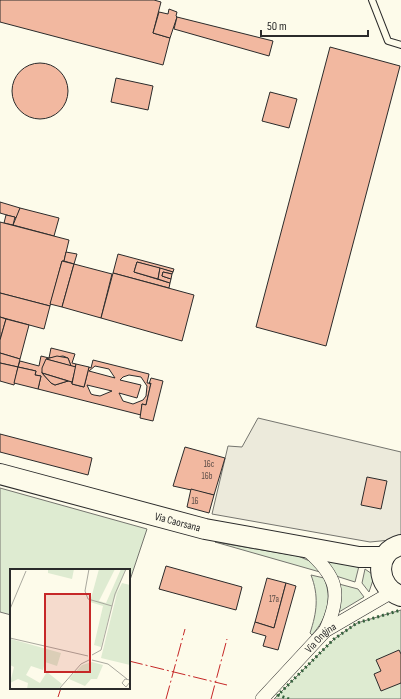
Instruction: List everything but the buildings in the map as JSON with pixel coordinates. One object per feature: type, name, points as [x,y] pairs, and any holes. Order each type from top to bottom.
[{"type":"main road","name":"Via Caorsana","points":[[0,474],[205,529],[359,557]]},
{"type":"main road","points":[[393,591],[381,576],[381,566],[384,557],[390,551],[401,545]]},
{"type":"main road","points":[[359,557],[384,557]]},
{"type":"main road","points":[[359,557],[375,566],[393,591]]},
{"type":"street","points":[[305,548],[324,564],[333,582],[336,597],[334,613],[325,631]]},
{"type":"street","name":"Via Ongina","points":[[262,699],[325,631],[393,591]]},
{"type":"lane","points":[[372,0],[388,41],[401,45]]},
{"type":"green space","points":[[0,488],[147,529],[130,580],[130,569],[10,569],[10,615],[0,612]]},
{"type":"green space","points":[[215,542],[298,556],[312,562],[320,572]]},
{"type":"green space","points":[[325,560],[359,566],[355,582],[336,576]]},
{"type":"green space","points":[[365,569],[372,574],[373,580],[369,592],[362,583]]},
{"type":"green space","points":[[311,575],[324,578],[328,594],[325,615],[312,635],[310,633],[316,611],[316,597]]},
{"type":"green space","points":[[339,584],[358,589],[364,597],[339,612]]},
{"type":"green space","points":[[401,610],[401,699],[274,699],[334,639],[357,623]]},
{"type":"shaded area","points":[[258,418],[401,452],[401,539],[370,542],[212,514],[228,446],[242,447]]},
{"type":"hedge","points":[[289,699],[278,695],[334,639],[357,623],[401,610]]},
{"type":"power","points":[[166,699],[185,629]]},
{"type":"power","points":[[211,699],[227,639]]},
{"type":"power","points":[[130,661],[227,685]]},
{"type":"power","points":[[58,697],[61,689]]}]
